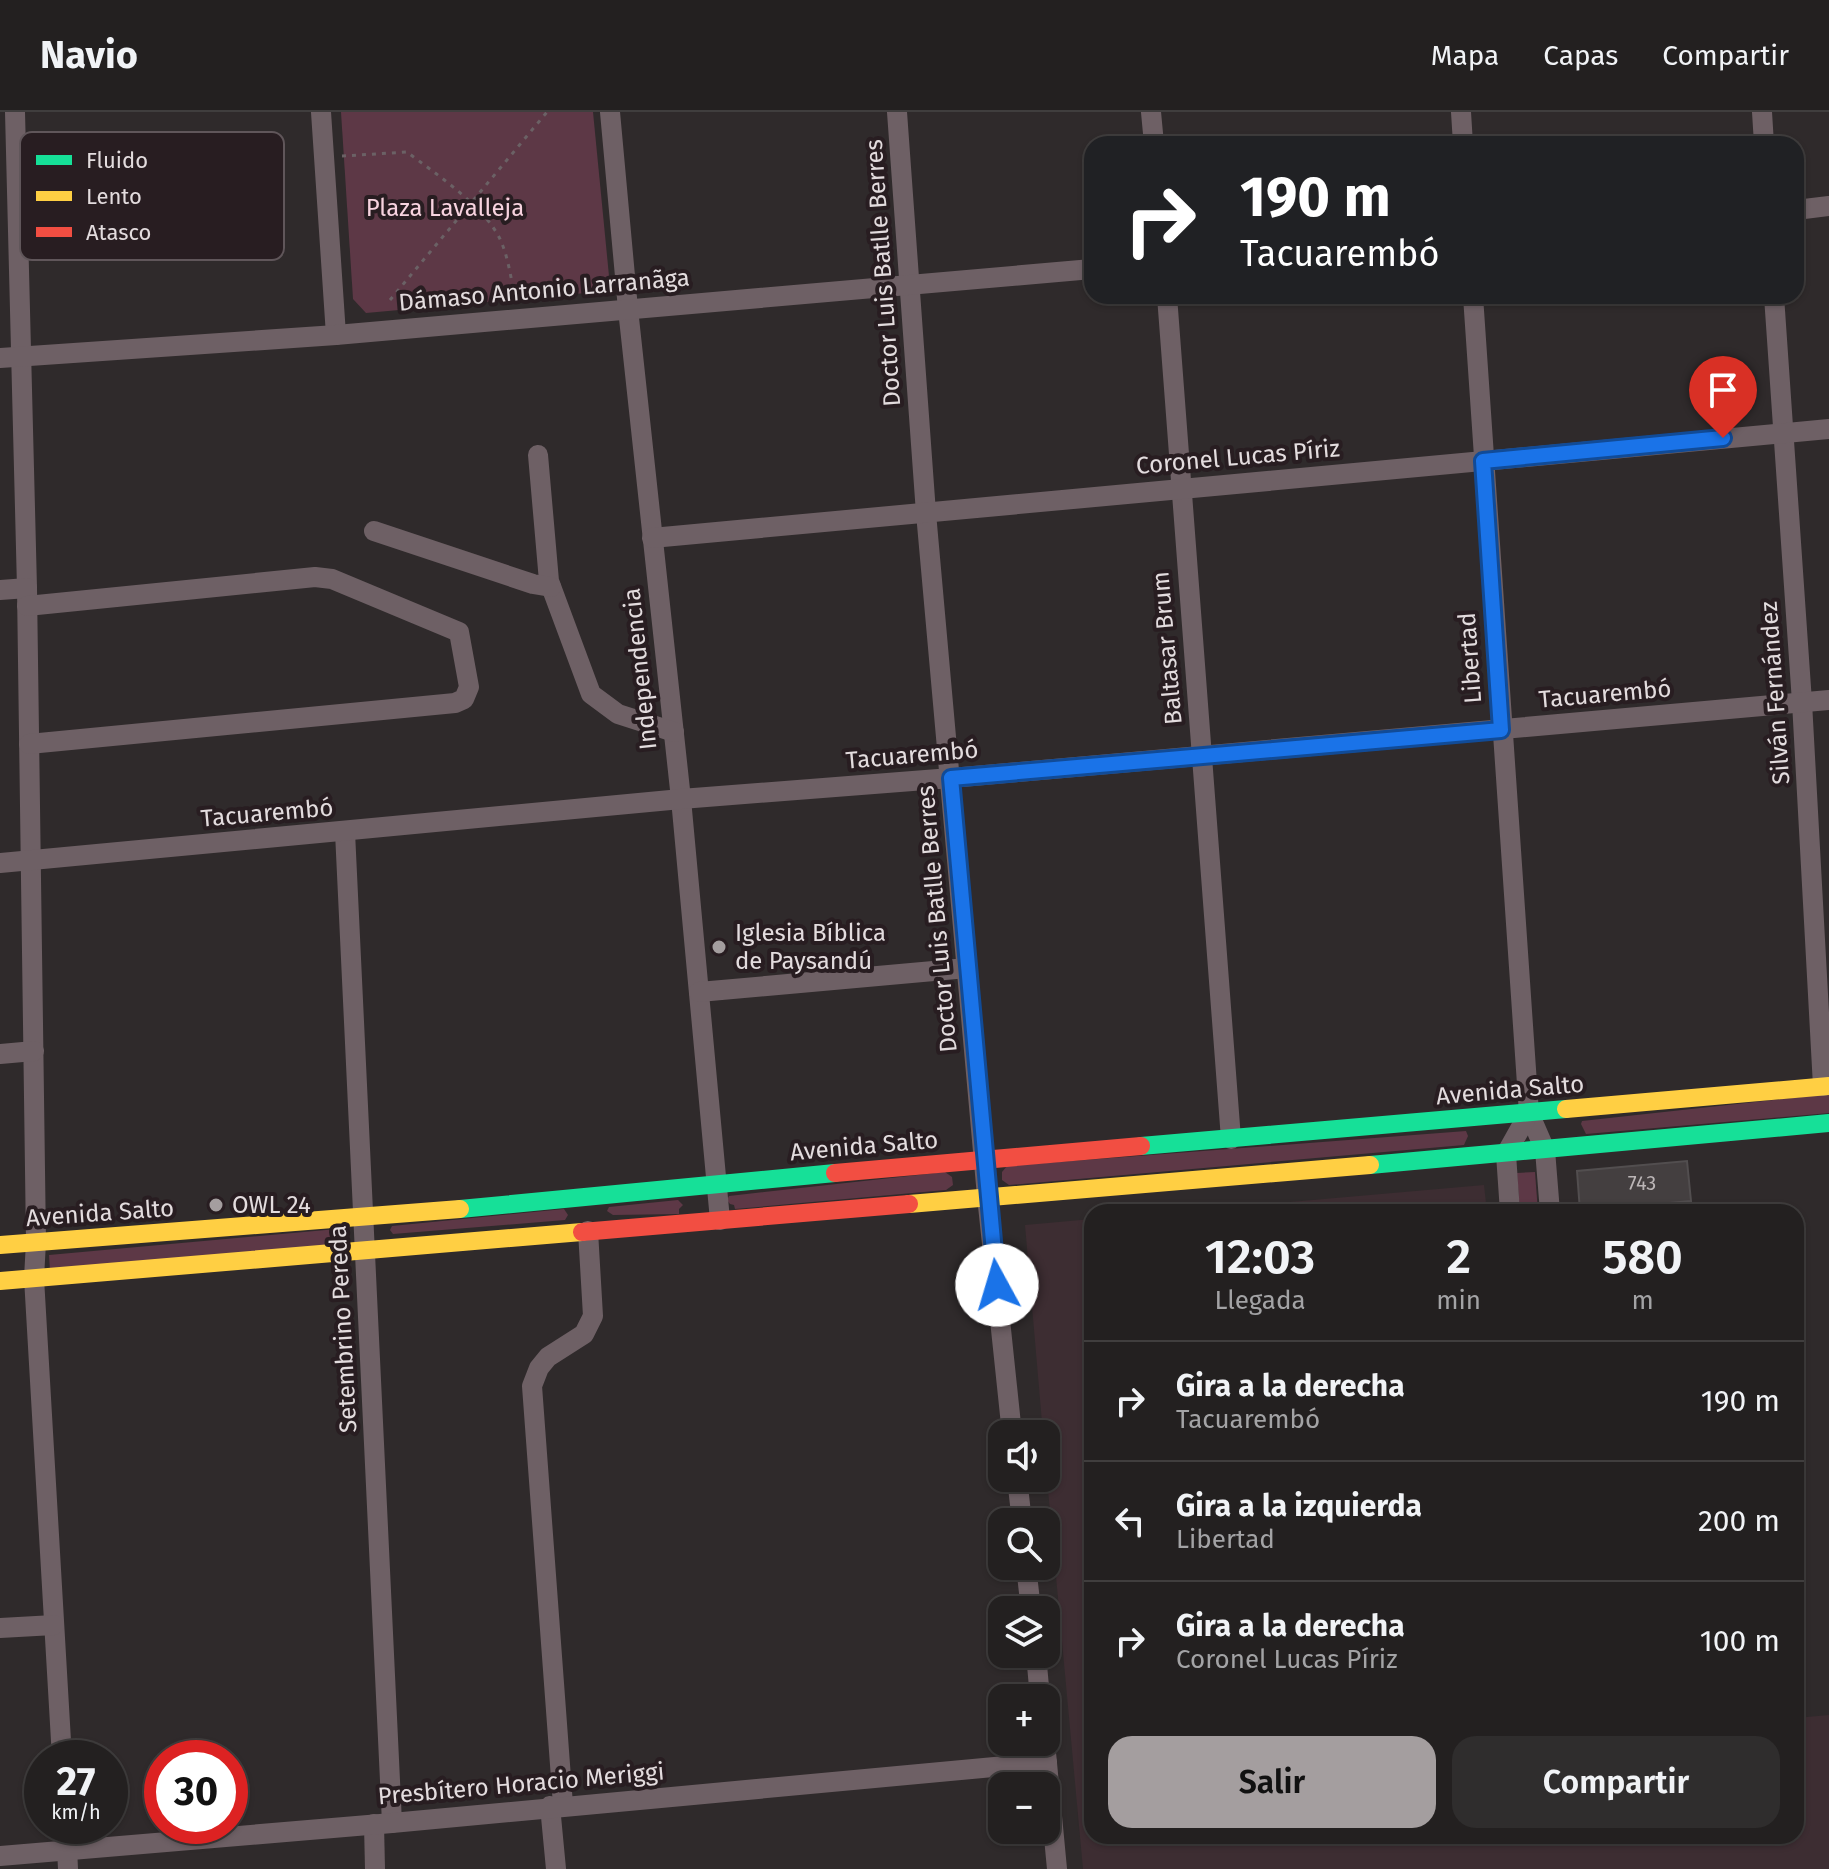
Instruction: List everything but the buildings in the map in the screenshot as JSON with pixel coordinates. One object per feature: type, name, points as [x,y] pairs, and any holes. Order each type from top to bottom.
[{"type":"street","points":[[15,112],[27,597],[34,1278],[61,1740]]},
{"type":"street","points":[[321,112],[336,335]]},
{"type":"street","name":"Independencia","points":[[610,112],[681,799],[720,1220]]},
{"type":"street","name":"Doctor Luis Batlle Berres","points":[[897,112],[926,513],[987,1196],[1011,1420]]},
{"type":"street","points":[[1151,112],[1153,136]]},
{"type":"street","points":[[1461,112],[1462,136]]},
{"type":"street","points":[[1762,112],[1764,136]]},
{"type":"street","points":[[1804,209],[1829,206]]},
{"type":"street","name":"Dámaso Antonio Larranãga","points":[[0,358],[336,335],[1084,270]]},
{"type":"street","name":"Baltasar Brum","points":[[1168,304],[1231,1139]]},
{"type":"street","name":"Libertad","points":[[1473,304],[1529,1113],[1545,1150],[1549,1204]]},
{"type":"street","name":"Silván Fernández","points":[[1775,304],[1826,1086]]},
{"type":"street","name":"Coronel Lucas Píriz","points":[[652,538],[1829,429]]},
{"type":"street","points":[[538,455],[551,587],[591,694],[618,714],[674,732]]},
{"type":"street","points":[[374,531],[533,584],[551,587]]},
{"type":"street","points":[[0,590],[27,597],[315,577],[332,579],[459,632],[469,687],[464,699],[455,703],[29,744]]},
{"type":"street","name":"Tacuarembó","points":[[0,863],[681,799],[1829,700]]},
{"type":"street","name":"Setembrino Pereda","points":[[345,832],[364,1218],[383,1823],[375,1869]]},
{"type":"street","points":[[699,992],[967,968]]},
{"type":"street","points":[[0,1054],[34,1051]]},
{"type":"street","name":"Avenida Salto","points":[[0,1245],[364,1218],[985,1159],[1826,1086]]},
{"type":"street","points":[[1509,1204],[1506,1154],[1529,1113]]},
{"type":"street","points":[[0,1281],[1506,1154],[1829,1123]]},
{"type":"street","points":[[556,1869],[557,1806],[532,1386],[539,1368],[548,1357],[584,1334],[593,1316],[594,1196]]},
{"type":"street","points":[[0,1628],[54,1625]]},
{"type":"street","name":"Presbítero Horacio Meriggi","points":[[0,1856],[68,1859],[1010,1756]]},
{"type":"street","points":[[1046,1756],[1057,1869]]},
{"type":"path","points":[[390,300],[547,112]]},
{"type":"path","points":[[342,156],[407,152],[470,203],[499,238],[513,288]]},
{"type":"shaded area","points":[[1484,1185],[1486,1204],[1267,1204]]},
{"type":"shaded area","points":[[1084,1220],[1084,1844],[1804,1844],[1804,1717],[1829,1715],[1829,1869],[1083,1869],[1056,1580],[1060,1580],[1060,1508],[1050,1508],[1048,1492],[1060,1492],[1060,1420],[1042,1420],[1025,1225]]},
{"type":"green space","name":"Plaza Lavalleja","points":[[341,112],[593,112],[609,276],[597,292],[366,313],[353,299]]},
{"type":"green space","points":[[1829,1094],[1829,1113],[1586,1134],[1581,1124],[1582,1121]]},
{"type":"green space","points":[[1466,1131],[1468,1136],[1464,1145],[1009,1185],[1002,1180],[1002,1172],[1007,1166]]},
{"type":"green space","points":[[945,1172],[952,1177],[953,1185],[946,1190],[735,1209],[727,1200],[729,1196]]},
{"type":"green space","points":[[1535,1172],[1537,1204],[1519,1204],[1517,1173]]},
{"type":"green space","points":[[678,1200],[683,1205],[679,1214],[613,1215],[607,1211],[609,1207]]},
{"type":"green space","points":[[564,1209],[568,1215],[565,1220],[393,1234],[390,1230],[392,1226]]},
{"type":"green space","points":[[348,1228],[349,1243],[50,1271],[49,1255]]},
{"type":"traffic: fast","points":[[1141,1146],[1566,1109]]},
{"type":"traffic: fast","points":[[1370,1165],[1829,1123]]},
{"type":"traffic: fast","points":[[460,1209],[835,1173]]},
{"type":"traffic: slow","points":[[1566,1109],[1829,1086]]},
{"type":"traffic: slow","points":[[909,1204],[1370,1165]]},
{"type":"traffic: slow","points":[[0,1245],[460,1209]]},
{"type":"traffic: slow","points":[[0,1281],[582,1232]]},
{"type":"traffic: jam","points":[[835,1173],[1141,1146]]},
{"type":"traffic: jam","points":[[582,1232],[909,1204]]},
{"type":"place","name":"Iglesia Bíblica de Paysandú","points":[[719,947]]},
{"type":"place","name":"OWL 24","points":[[216,1205]]},
{"type":"route","points":[[997,1285],[951,778],[1501,730],[1483,461],[1723,438]]}]
